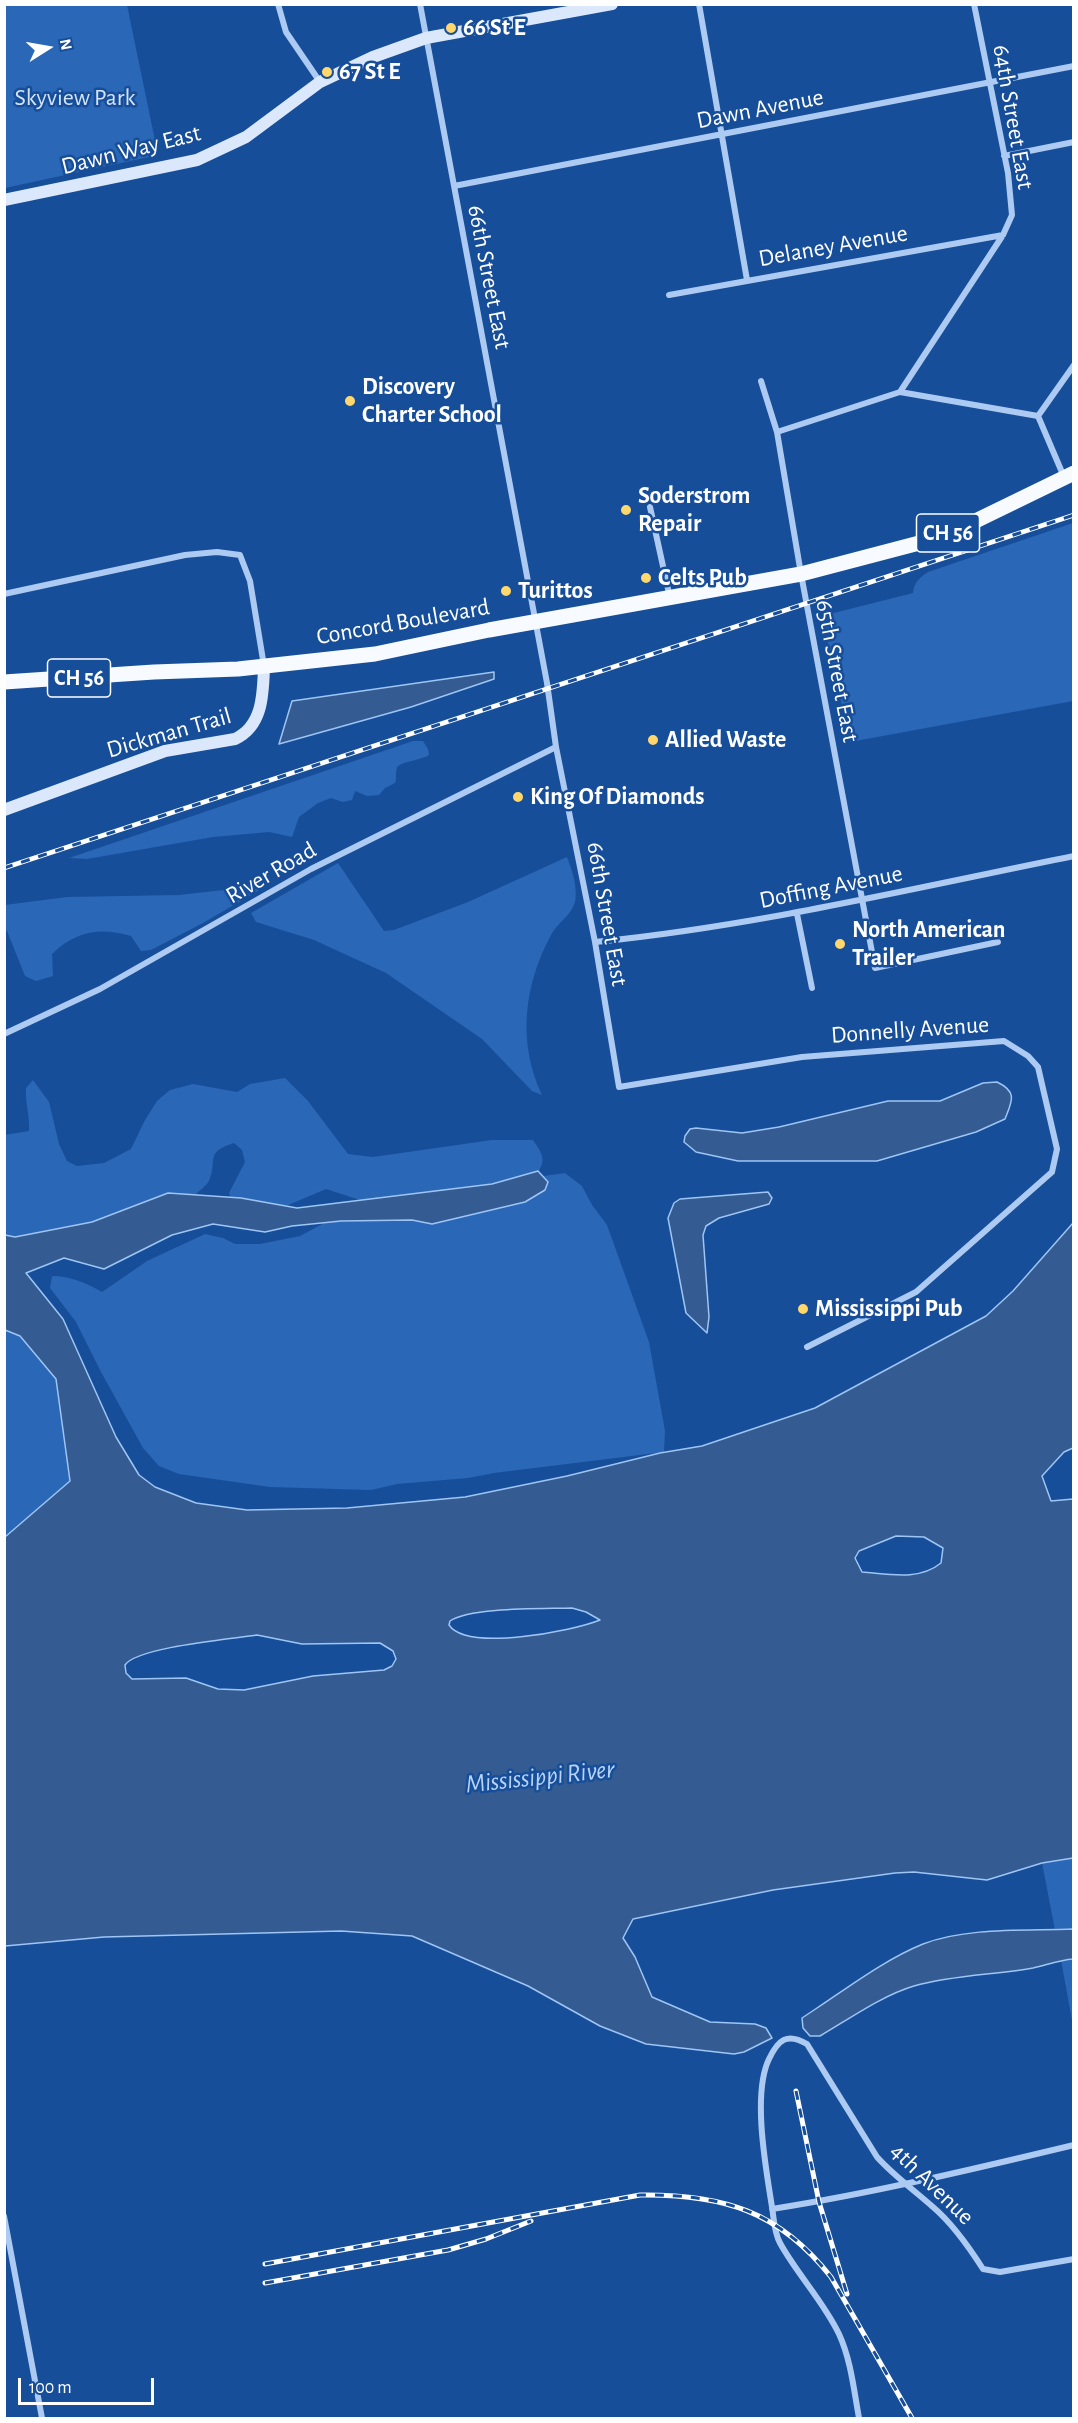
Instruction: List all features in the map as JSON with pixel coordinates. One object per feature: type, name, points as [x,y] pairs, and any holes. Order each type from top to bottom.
[{"type":"main road","name":"Concord Boulevard","points":[[4,682],[264,667],[375,654],[535,622],[801,574],[923,542],[962,528],[1069,475]]},
{"type":"street","points":[[278,4],[286,32],[320,82]]},
{"type":"street","name":"66th Street East","points":[[420,4],[535,622],[556,747],[595,942],[619,1087]]},
{"type":"street","name":"Dawn Way East","points":[[4,200],[197,160],[246,137],[320,82],[373,57],[426,38],[612,4]]},
{"type":"street","points":[[699,4],[747,280]]},
{"type":"street","name":"64th Street East","points":[[900,392],[1003,235],[1012,216],[1005,156],[974,4]]},
{"type":"street","name":"Dawn Avenue","points":[[454,186],[1074,66]]},
{"type":"street","points":[[1005,156],[1074,142]]},
{"type":"street","name":"Delaney Avenue","points":[[669,295],[1003,235]]},
{"type":"street","points":[[1038,416],[1074,365]]},
{"type":"street","name":"65th Street East","points":[[761,381],[777,432],[801,574],[875,968],[998,942]]},
{"type":"street","points":[[777,432],[900,392],[1038,416]]},
{"type":"street","points":[[1038,416],[1069,475]]},
{"type":"street","points":[[650,507],[670,598]]},
{"type":"street","points":[[4,594],[185,555],[217,552],[240,555],[250,581],[264,667]]},
{"type":"street","name":"Dickman Trail","points":[[4,810],[165,751],[235,739],[244,735],[255,722],[260,708],[264,667]]},
{"type":"street","name":"River Road","points":[[4,1034],[100,989],[311,869],[556,747]]},
{"type":"street","name":"Doffing Avenue","points":[[595,942],[662,935],[797,914],[1074,856]]},
{"type":"street","points":[[797,914],[812,988]]},
{"type":"street","name":"Donnelly Avenue","points":[[619,1087],[802,1057],[1004,1041],[1014,1046],[1038,1066],[1057,1149],[1052,1172],[916,1292],[807,1347]]},
{"type":"street","name":"4th Avenue","points":[[772,2209],[764,2160],[762,2098],[766,2064],[776,2044],[786,2039],[796,2038],[807,2044],[877,2157],[903,2183],[935,2208],[967,2244],[983,2269],[1000,2272],[1074,2259]]},
{"type":"street","points":[[859,2418],[848,2356],[839,2333],[778,2241],[772,2209],[819,2202],[1074,2145]]},
{"type":"street","points":[[4,2216],[42,2418]]},
{"type":"green space","name":"Skyview Park","points":[[4,5],[127,5],[158,155],[5,188]]},
{"type":"green space","points":[[1073,523],[1073,701],[850,742],[822,616],[913,593],[914,586],[928,572]]},
{"type":"green space","points":[[413,741],[423,741],[429,755],[398,766],[395,783],[385,788],[379,795],[367,796],[355,791],[352,800],[343,802],[331,798],[318,803],[299,817],[292,837],[269,832],[213,837],[87,859],[69,858]]},
{"type":"green space","points":[[567,857],[573,873],[575,902],[554,931],[542,954],[530,994],[527,1014],[529,1055],[542,1095],[532,1091],[482,1039],[386,973],[314,940],[256,922],[251,913],[338,863],[384,931],[394,930],[468,902]]},
{"type":"green space","points":[[268,885],[151,950],[141,951],[131,936],[120,933],[99,932],[79,936],[52,954],[53,976],[36,981],[25,976],[5,930],[5,905],[67,897],[179,895]]},
{"type":"green space","points":[[285,1078],[308,1101],[348,1154],[373,1157],[492,1140],[533,1140],[542,1159],[538,1172],[544,1176],[565,1173],[582,1186],[592,1205],[607,1225],[649,1342],[665,1431],[664,1452],[468,1478],[397,1484],[371,1490],[270,1487],[179,1474],[159,1466],[143,1448],[76,1322],[50,1288],[52,1276],[78,1281],[102,1292],[147,1261],[205,1234],[223,1238],[235,1244],[260,1244],[300,1236],[369,1199],[360,1200],[326,1189],[286,1206],[231,1198],[229,1193],[245,1162],[242,1150],[234,1143],[215,1154],[209,1181],[195,1195],[168,1193],[92,1222],[15,1237],[5,1235],[4,1135],[29,1131],[26,1088],[33,1080],[49,1102],[59,1144],[67,1161],[77,1166],[104,1163],[131,1149],[157,1101],[170,1090],[193,1084],[237,1092],[250,1084]]},
{"type":"green space","points":[[4,1330],[20,1336],[56,1378],[70,1481],[5,1537]]},
{"type":"green space","points":[[1073,1858],[1073,1929],[1055,1930],[1042,1863]]},
{"type":"green space","points":[[1073,1959],[1073,2026],[1061,1960]]},
{"type":"water","points":[[494,672],[494,679],[411,707],[279,744],[292,701]]},
{"type":"water","points":[[997,1082],[1011,1093],[1011,1102],[1005,1119],[976,1132],[877,1161],[738,1161],[696,1152],[684,1142],[690,1129],[742,1133],[779,1127],[888,1101],[940,1101],[983,1083]]},
{"type":"water","name":"Mississippi River","points":[[538,1171],[548,1182],[545,1190],[525,1202],[432,1224],[412,1220],[341,1221],[292,1226],[265,1232],[213,1224],[172,1235],[104,1269],[64,1258],[26,1273],[63,1319],[116,1437],[139,1475],[155,1487],[196,1503],[247,1510],[347,1508],[465,1497],[567,1476],[660,1453],[702,1446],[815,1408],[986,1316],[1013,1291],[1073,1223],[1073,1448],[1064,1452],[1042,1476],[1051,1501],[1073,1499],[1073,1858],[1042,1863],[987,1880],[914,1872],[895,1873],[773,1890],[633,1919],[623,1938],[635,1957],[652,1997],[710,2022],[755,2024],[766,2028],[772,2038],[744,2052],[734,2054],[646,2044],[600,2026],[528,1986],[412,1936],[341,1931],[104,1937],[5,1946],[5,1537],[70,1481],[56,1379],[20,1336],[5,1330],[5,1235],[15,1237],[92,1222],[168,1193],[241,1198],[297,1208],[492,1184]],"holes":[[[896,1536],[924,1537],[943,1548],[941,1563],[932,1569],[913,1574],[862,1572],[855,1558],[859,1551]],[[572,1608],[586,1612],[600,1620],[545,1634],[498,1638],[476,1637],[460,1633],[449,1625],[450,1621],[460,1616],[508,1610]],[[257,1635],[302,1644],[380,1643],[393,1651],[396,1659],[392,1666],[384,1670],[313,1676],[244,1690],[218,1689],[186,1678],[132,1679],[126,1673],[125,1665],[133,1659],[147,1653]]]},
{"type":"water","points":[[768,1192],[772,1198],[769,1204],[719,1218],[706,1226],[703,1235],[709,1317],[707,1333],[686,1313],[668,1218],[674,1203],[680,1199]]},
{"type":"water","points":[[1073,1929],[1073,1959],[1033,1968],[914,1986],[878,2001],[820,2036],[810,2036],[803,2028],[802,2018],[882,1965],[923,1944],[977,1932]]},
{"type":"railway","points":[[4,868],[1074,515]]},
{"type":"railway","points":[[796,2091],[819,2202],[847,2294]]},
{"type":"railway","points":[[265,2264],[640,2195],[698,2198],[723,2203],[770,2222],[791,2236],[811,2254],[831,2277],[912,2418]]},
{"type":"railway","points":[[265,2283],[448,2250],[486,2239],[531,2221]]},
{"type":"place","name":"66 St E","points":[[451,28]]},
{"type":"place","name":"67 St E","points":[[327,72]]},
{"type":"place","name":"Discovery Charter School","points":[[350,401]]},
{"type":"place","name":"Soderstrom Repair","points":[[626,510]]},
{"type":"place","name":"Celts Pub","points":[[646,578]]},
{"type":"place","name":"Turittos","points":[[506,591]]},
{"type":"place","name":"Allied Waste","points":[[653,740]]},
{"type":"place","name":"King Of Diamonds","points":[[518,797]]},
{"type":"place","name":"North American Trailer","points":[[840,944]]},
{"type":"place","name":"Mississippi Pub","points":[[803,1309]]}]
